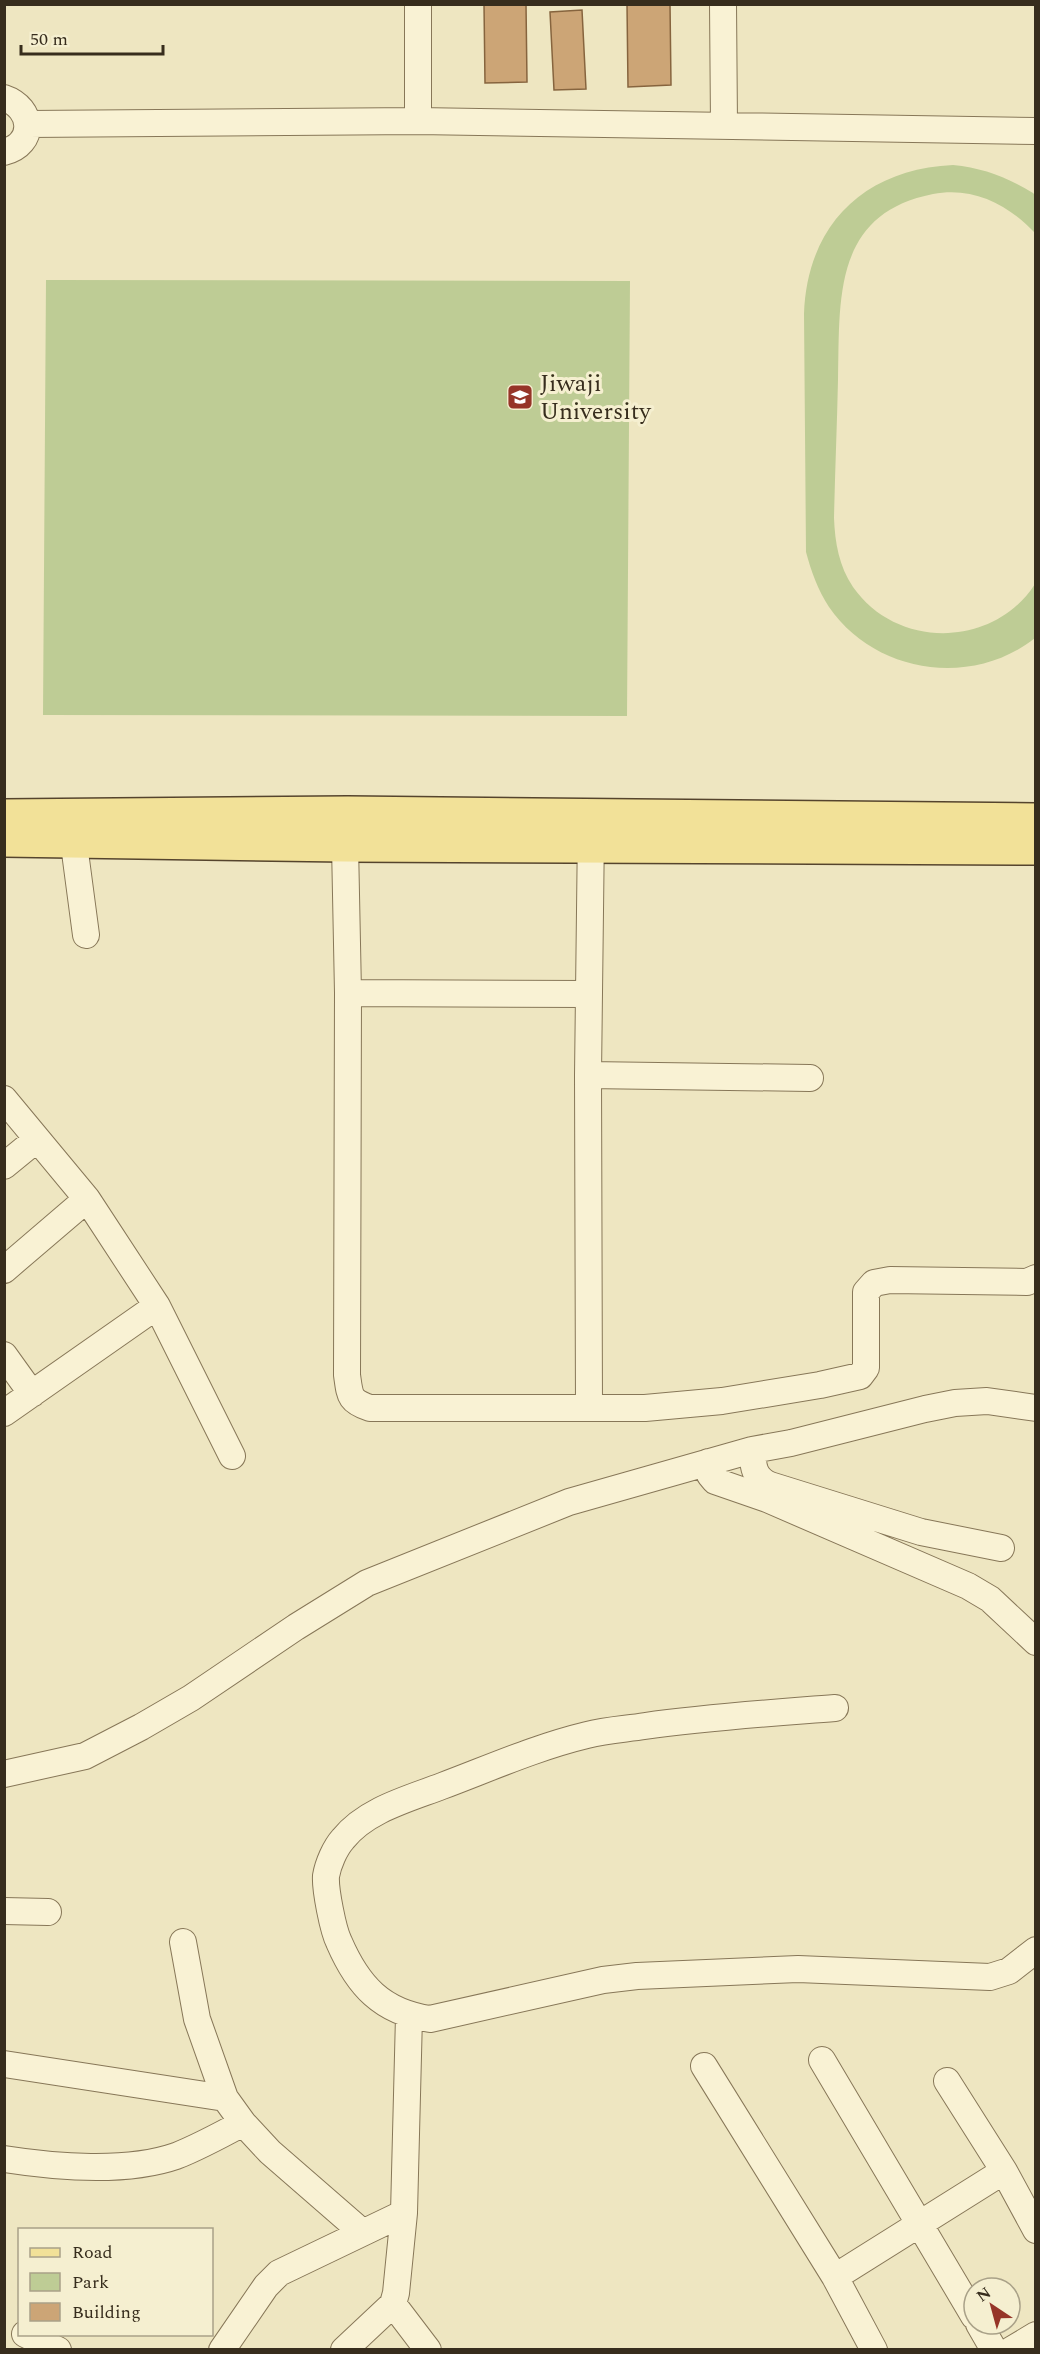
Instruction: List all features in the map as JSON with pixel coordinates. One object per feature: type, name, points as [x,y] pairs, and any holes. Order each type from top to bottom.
[{"type":"main road","points":[[4,840],[71,828],[348,813],[591,830],[1035,848]]},
{"type":"main road","points":[[4,816],[71,828],[345,845],[591,830],[1035,820]]},
{"type":"street","points":[[417,122],[418,4]]},
{"type":"street","points":[[723,4],[724,125]]},
{"type":"street","points":[[4,98],[21,107],[28,124],[22,142],[15,148],[4,152]]},
{"type":"street","points":[[28,124],[417,122],[1035,131]]},
{"type":"street","points":[[348,813],[345,845],[348,993],[347,1376],[350,1395],[357,1404],[370,1408],[645,1408],[722,1401],[820,1386],[860,1376],[866,1368],[866,1292],[874,1283],[890,1280],[1027,1282],[1035,1278]]},
{"type":"street","points":[[71,828],[86,935]]},
{"type":"street","points":[[589,1407],[588,994],[591,830]]},
{"type":"street","points":[[348,993],[588,994]]},
{"type":"street","points":[[588,1075],[810,1078]]},
{"type":"street","points":[[4,1100],[87,1199],[157,1306],[232,1456]]},
{"type":"street","points":[[4,1166],[37,1139]]},
{"type":"street","points":[[4,1270],[87,1199]]},
{"type":"street","points":[[4,1413],[157,1306]]},
{"type":"street","points":[[4,1355],[32,1394]]},
{"type":"street","points":[[4,1774],[85,1756],[191,1698],[367,1583],[569,1502],[752,1450],[791,1443],[955,1403],[987,1401],[1035,1408]]},
{"type":"street","points":[[752,1450],[755,1473],[762,1481],[770,1485],[921,1532],[1001,1548]]},
{"type":"street","points":[[708,1462],[710,1475],[716,1481],[767,1499],[968,1586],[990,1599],[1035,1641]]},
{"type":"street","points":[[835,1708],[693,1719],[589,1734],[546,1747],[402,1801],[368,1817],[343,1839],[332,1858],[326,1877],[334,1932],[346,1959],[363,1985],[387,2006],[409,2016],[430,2019],[603,1980],[637,1976],[798,1969],[990,1977],[1009,1971],[1035,1950]]},
{"type":"street","points":[[4,1911],[48,1912]]},
{"type":"street","points":[[183,1942],[197,2019],[225,2098],[243,2123],[270,2152],[362,2232]]},
{"type":"street","points":[[344,2349],[393,2304],[396,2293],[404,2213],[409,2016]]},
{"type":"street","points":[[822,2060],[962,2296]]},
{"type":"street","points":[[4,2064],[225,2098]]},
{"type":"street","points":[[704,2067],[835,2277],[874,2349]]},
{"type":"street","points":[[947,2081],[1004,2171],[1035,2230]]},
{"type":"street","points":[[4,2159],[40,2165],[127,2166],[175,2156],[243,2123]]},
{"type":"street","points":[[835,2277],[1004,2171]]},
{"type":"street","points":[[222,2349],[266,2286],[279,2273],[404,2213]]},
{"type":"street","points":[[393,2304],[428,2349]]},
{"type":"street","points":[[1011,2349],[1035,2335]]},
{"type":"street","points":[[29,2336],[58,2349]]},
{"type":"street","points":[[986,2336],[994,2349]]},
{"type":"green space","points":[[953,165],[995,174],[1033,193],[1035,195],[1035,233],[1002,206],[976,195],[948,192],[900,204],[876,220],[859,241],[848,264],[839,320],[834,518],[839,554],[844,571],[853,587],[872,608],[894,622],[919,631],[945,633],[971,630],[995,620],[1017,605],[1035,584],[1035,638],[1010,654],[983,664],[954,668],[926,666],[898,659],[872,647],[848,630],[829,607],[815,580],[806,552],[804,314],[808,282],[816,254],[829,229],[846,208],[868,190],[893,177],[921,169]]},
{"type":"green space","points":[[46,280],[630,281],[627,716],[43,715]]},
{"type":"building","points":[[484,4],[526,4],[527,82],[485,83]]},
{"type":"building","points":[[627,4],[670,4],[671,85],[628,87]]},
{"type":"building","points":[[582,10],[586,89],[554,90],[550,12]]},
{"type":"place","name":"Jiwaji University","points":[[520,397]]}]
